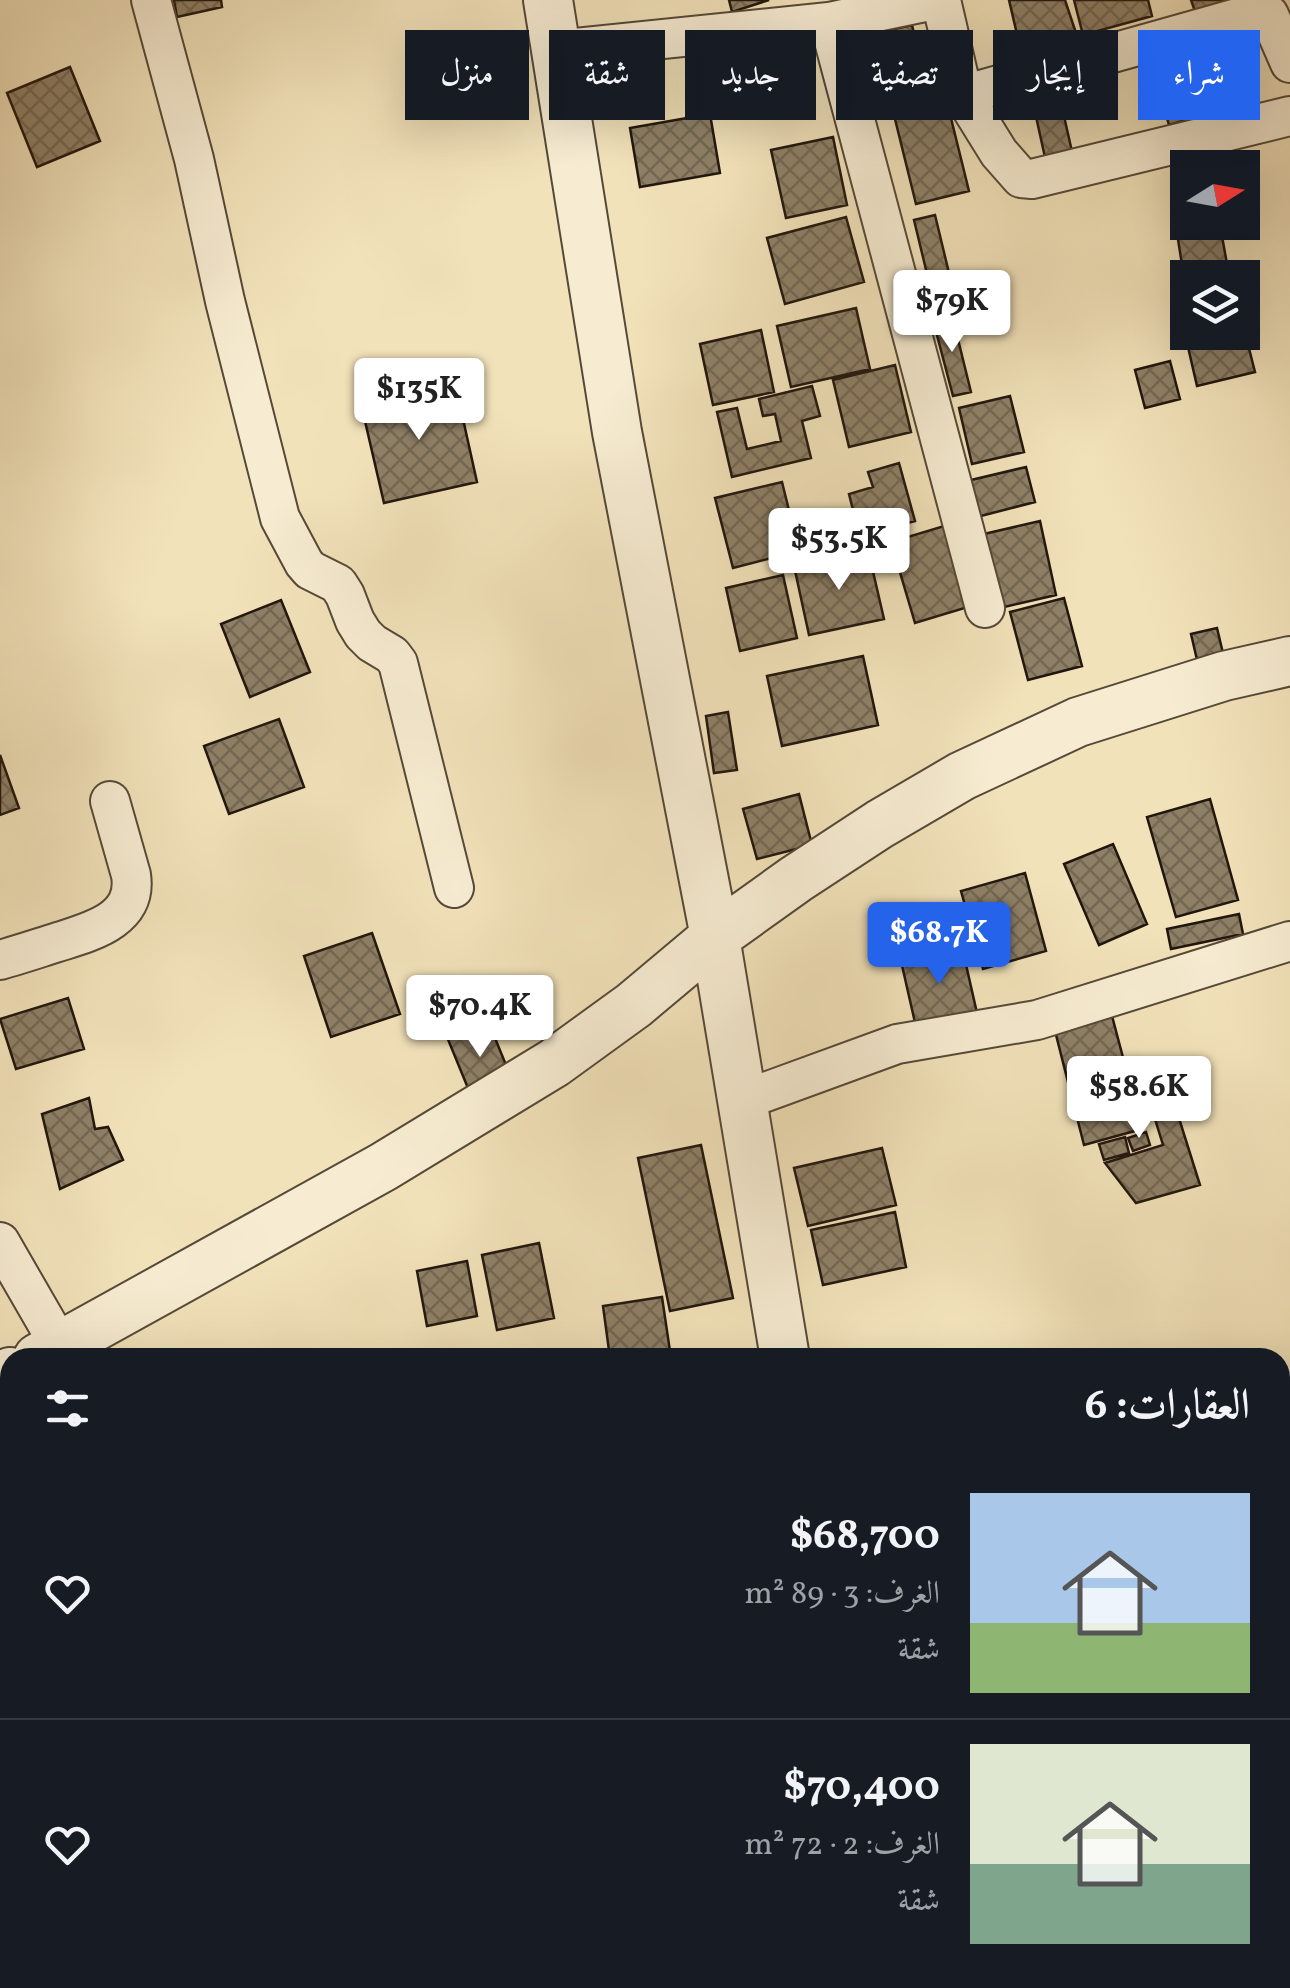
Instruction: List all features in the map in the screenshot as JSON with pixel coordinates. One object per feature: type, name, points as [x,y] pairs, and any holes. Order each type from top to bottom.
[{"type":"street","points":[[151,0],[194,159],[280,518],[304,563],[338,584],[363,634],[398,663],[454,888]]},
{"type":"street","points":[[548,0],[553,30]]},
{"type":"street","points":[[665,39],[829,22],[938,0],[946,30]]},
{"type":"street","points":[[973,91],[1255,13],[1269,15],[1290,63]]},
{"type":"street","points":[[829,22],[985,608]]},
{"type":"street","points":[[973,110],[1010,168],[1021,178],[1032,180],[1290,116]]},
{"type":"street","points":[[567,120],[618,432],[715,937],[783,1348]]},
{"type":"street","points":[[65,1348],[383,1167],[554,1063],[796,878],[908,806],[1032,741],[1078,722],[1224,676],[1290,661]]},
{"type":"street","points":[[0,960],[96,930],[128,903],[133,888],[131,875],[110,801]]},
{"type":"street","points":[[741,1101],[897,1044],[1037,1020],[1290,941]]},
{"type":"street","points":[[0,1242],[51,1348]]},
{"type":"building","points":[[174,0],[221,0],[222,7],[177,17]]},
{"type":"building","points":[[729,0],[769,0],[732,12]]},
{"type":"building","points":[[1009,0],[1065,0],[1075,30],[1016,30]]},
{"type":"building","points":[[1074,0],[1148,0],[1152,16],[1101,30],[1082,30]]},
{"type":"building","points":[[1191,0],[1233,0],[1198,20]]},
{"type":"building","points":[[70,67],[100,141],[37,167],[7,93]]},
{"type":"building","points":[[685,118],[711,120],[720,173],[640,187],[630,128]]},
{"type":"building","points":[[895,120],[951,120],[969,191],[916,204]]},
{"type":"building","points":[[1037,120],[1065,120],[1073,156],[1046,162]]},
{"type":"building","points":[[833,137],[847,205],[786,218],[771,150]]},
{"type":"building","points":[[935,215],[949,273],[928,278],[914,220]]},
{"type":"building","points":[[846,217],[864,282],[785,304],[767,238]]},
{"type":"building","points":[[1178,240],[1223,240],[1226,260],[1181,260]]},
{"type":"building","points":[[856,308],[870,369],[791,387],[777,326]]},
{"type":"building","points":[[952,315],[971,392],[953,396],[933,320]]},
{"type":"building","points":[[761,330],[774,392],[713,405],[700,344]]},
{"type":"building","points":[[1189,350],[1249,350],[1255,372],[1197,386]]},
{"type":"building","points":[[1170,361],[1180,399],[1145,408],[1135,370]]},
{"type":"building","points":[[895,365],[911,432],[849,447],[833,380]]},
{"type":"building","points":[[455,383],[477,482],[384,503],[361,404]]},
{"type":"building","points":[[812,386],[820,416],[802,421],[811,458],[732,477],[717,412],[737,408],[747,449],[781,441],[775,414],[763,416],[759,399]]},
{"type":"building","points":[[1010,396],[1024,452],[972,464],[959,408]]},
{"type":"building","points":[[899,463],[915,521],[838,541],[832,516],[853,510],[849,494],[873,487],[868,472]]},
{"type":"building","points":[[1026,467],[1035,502],[977,517],[967,481]]},
{"type":"building","points":[[782,482],[799,551],[733,568],[715,498]]},
{"type":"building","points":[[1040,521],[1056,595],[1000,608],[984,534]]},
{"type":"building","points":[[954,523],[978,604],[915,623],[891,542]]},
{"type":"building","points":[[868,550],[884,619],[809,635],[794,566]]},
{"type":"building","points":[[783,575],[797,638],[740,651],[726,588]]},
{"type":"building","points":[[1064,598],[1082,666],[1028,680],[1010,612]]},
{"type":"building","points":[[281,600],[310,672],[250,697],[221,624]]},
{"type":"building","points":[[1217,628],[1227,670],[1201,677],[1191,634]]},
{"type":"building","points":[[863,656],[878,725],[782,746],[767,676]]},
{"type":"building","points":[[728,712],[737,770],[714,773],[706,716]]},
{"type":"building","points":[[279,719],[304,787],[229,814],[204,746]]},
{"type":"building","points":[[0,755],[19,808],[0,815]]},
{"type":"building","points":[[799,794],[812,845],[757,859],[743,809]]},
{"type":"building","points":[[1210,799],[1238,900],[1176,917],[1147,817]]},
{"type":"building","points":[[1113,844],[1147,924],[1099,945],[1064,864]]},
{"type":"building","points":[[1025,873],[1046,951],[983,969],[961,891]]},
{"type":"building","points":[[1239,914],[1243,934],[1171,949],[1167,929]]},
{"type":"building","points":[[372,933],[400,1014],[331,1037],[304,956]]},
{"type":"building","points":[[962,947],[977,1013],[916,1027],[901,961]]},
{"type":"building","points":[[68,998],[84,1049],[16,1069],[0,1019]]},
{"type":"building","points":[[1112,1016],[1142,1129],[1084,1145],[1055,1031]]},
{"type":"building","points":[[488,1021],[513,1082],[472,1098],[447,1037]]},
{"type":"building","points":[[89,1098],[95,1129],[108,1127],[123,1160],[60,1189],[42,1114]]},
{"type":"building","points":[[1177,1112],[1200,1185],[1136,1203],[1105,1163],[1163,1145],[1155,1119]]},
{"type":"building","points":[[1146,1132],[1150,1145],[1133,1151],[1128,1138]]},
{"type":"building","points":[[1125,1137],[1129,1153],[1104,1160],[1099,1144]]},
{"type":"building","points":[[701,1145],[733,1298],[670,1311],[638,1158]]},
{"type":"building","points":[[882,1148],[896,1205],[808,1226],[794,1168]]},
{"type":"building","points":[[895,1212],[906,1267],[823,1285],[811,1230]]},
{"type":"building","points":[[539,1243],[554,1318],[497,1330],[482,1255]]},
{"type":"building","points":[[467,1261],[477,1316],[427,1326],[417,1271]]},
{"type":"building","points":[[662,1297],[670,1348],[609,1348],[603,1306]]}]
